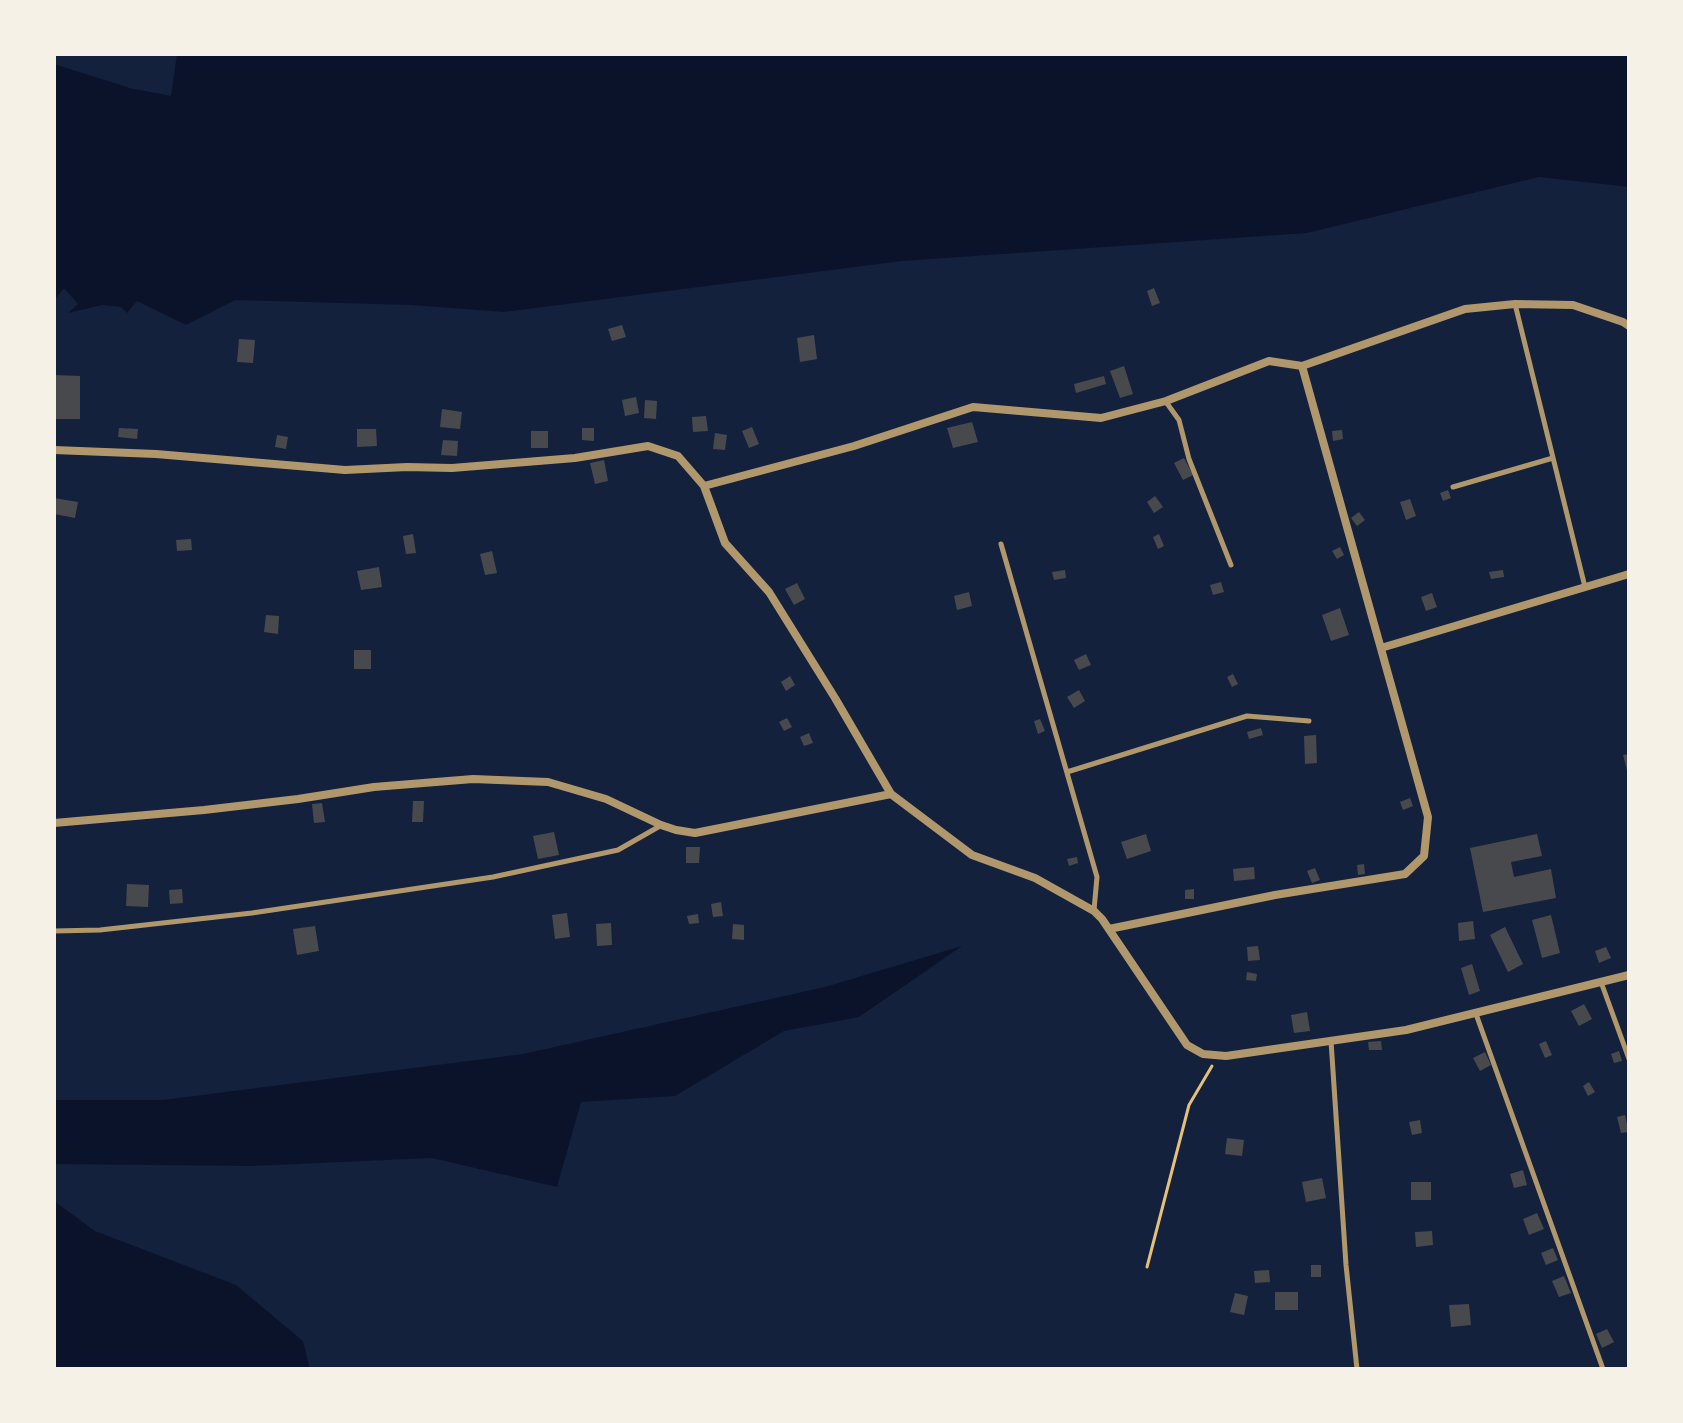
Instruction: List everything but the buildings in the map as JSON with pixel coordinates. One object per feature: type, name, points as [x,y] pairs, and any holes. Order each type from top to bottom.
[{"type":"street","points":[[704,486],[854,446],[973,407],[1101,418],[1166,401],[1269,361],[1302,366],[1465,309],[1515,304],[1573,305],[1629,326]]},
{"type":"street","points":[[1109,929],[1275,895],[1405,874],[1424,856],[1428,817],[1302,366]]},
{"type":"street","points":[[54,450],[156,454],[345,470],[452,468],[575,458],[648,446],[678,456],[704,486],[725,543],[769,592],[891,794],[972,855],[1035,878],[1094,911],[1187,1045],[1203,1054],[1226,1056],[1406,1030],[1629,975]]},
{"type":"street","points":[[1381,648],[1629,574]]},
{"type":"street","points":[[54,823],[204,810],[374,787],[473,779],[548,782],[606,799],[661,825],[695,833],[891,794]]},
{"type":"lane","points":[[1515,304],[1585,587]]},
{"type":"lane","points":[[1166,401],[1179,420],[1189,459],[1231,565]]},
{"type":"lane","points":[[1453,487],[1553,458]]},
{"type":"lane","points":[[1001,544],[1097,877],[1094,911]]},
{"type":"lane","points":[[1067,772],[1247,716],[1309,721]]},
{"type":"lane","points":[[54,931],[100,930],[252,913],[493,877],[618,850],[661,825]]},
{"type":"lane","points":[[1600,981],[1629,1059]]},
{"type":"lane","points":[[1476,1014],[1603,1369]]},
{"type":"lane","points":[[1331,1040],[1346,1265],[1357,1369]]},
{"type":"path","points":[[1147,1267],[1189,1105],[1218,1055]]},
{"type":"water","points":[[177,54],[1629,54],[1629,187],[1539,177],[1307,233],[902,261],[504,312],[411,305],[235,300],[186,325],[137,301],[127,313],[121,307],[102,305],[68,313],[78,304],[64,288],[54,300],[54,64],[130,88],[171,96]]},
{"type":"water","points":[[962,946],[859,1017],[784,1031],[675,1096],[581,1102],[557,1187],[432,1158],[252,1166],[54,1164],[54,1100],[163,1100],[523,1054],[825,987]]},
{"type":"water","points":[[54,1201],[95,1231],[236,1285],[303,1341],[310,1369],[54,1369]]}]
